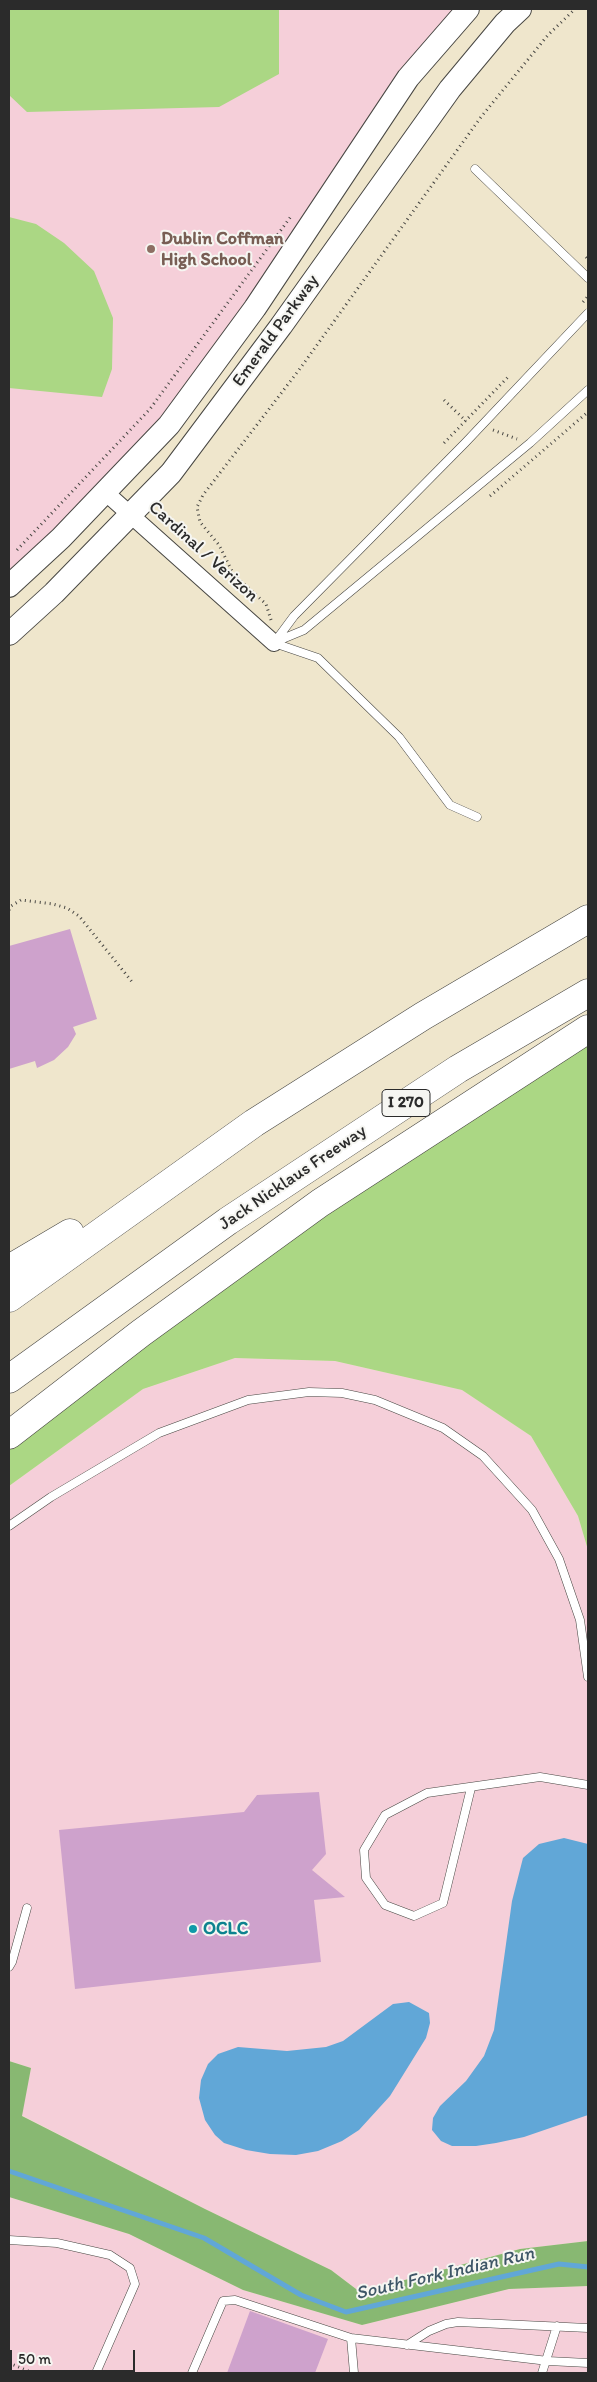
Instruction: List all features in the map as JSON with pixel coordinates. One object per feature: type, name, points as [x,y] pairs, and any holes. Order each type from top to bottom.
[{"type":"highway","points":[[9,1270],[254,1123],[431,1011],[549,940],[588,919]]},
{"type":"highway","name":"Jack Nicklaus Freeway","points":[[9,1379],[228,1221],[458,1069],[588,994]]},
{"type":"highway","points":[[9,1435],[141,1333],[320,1203],[588,1029]]},
{"type":"highway","points":[[9,1298],[254,1123]]},
{"type":"main road","name":"Emerald Parkway","points":[[9,586],[61,538],[169,425],[256,308],[408,78],[468,9]]},
{"type":"main road","name":"Emerald Parkway","points":[[9,634],[54,593],[171,473],[281,326],[450,89],[505,23],[520,9]]},
{"type":"street","name":"Cardinal / Verizon","points":[[105,492],[274,643]]},
{"type":"lane","points":[[475,169],[588,278]]},
{"type":"lane","points":[[274,643],[294,616],[465,443],[588,313]]},
{"type":"lane","points":[[274,643],[304,630],[530,443],[588,390]]},
{"type":"lane","points":[[274,643],[318,658],[400,737],[450,805],[477,818]]},
{"type":"lane","points":[[9,1526],[51,1498],[159,1434],[248,1400],[309,1392],[342,1393],[375,1400],[444,1428],[483,1456],[532,1510],[559,1559],[580,1620],[588,1677]]},
{"type":"lane","points":[[471,1788],[443,1903],[414,1916],[385,1905],[366,1878],[364,1850],[385,1815],[427,1794],[540,1777],[588,1785]]},
{"type":"lane","points":[[9,1967],[27,1908]]},
{"type":"lane","points":[[9,2240],[57,2243],[110,2255],[130,2268],[135,2284],[96,2373]]},
{"type":"lane","points":[[192,2373],[223,2301],[234,2300],[350,2338],[588,2364]]},
{"type":"lane","points":[[406,2345],[429,2331],[446,2324],[458,2322],[588,2328]]},
{"type":"lane","points":[[542,2373],[548,2361],[557,2326]]},
{"type":"lane","points":[[350,2338],[354,2373]]},
{"type":"path","points":[[274,643],[271,615],[266,604],[234,575],[219,545],[200,522],[197,507],[203,495],[299,370],[481,117],[548,35],[575,9]]},
{"type":"path","points":[[15,552],[150,409],[297,207]]},
{"type":"path","points":[[490,496],[588,412]]},
{"type":"path","points":[[9,910],[16,902],[21,900],[53,904],[67,908],[79,916],[134,983]]},
{"type":"path","points":[[9,2363],[33,2373]]},
{"type":"shaded area","name":"Dublin Coffman High School","points":[[9,9],[468,9],[169,425],[9,586]]},
{"type":"shaded area","points":[[235,1358],[335,1361],[462,1390],[531,1436],[578,1516],[588,1550],[588,2241],[520,2249],[360,2292],[331,2270],[205,2209],[21,2115],[31,2068],[9,2061],[9,1486],[143,1389]]},
{"type":"shaded area","points":[[9,2197],[129,2234],[243,2290],[362,2325],[509,2289],[588,2286],[588,2373],[9,2373]]},
{"type":"green space","points":[[9,9],[279,9],[279,74],[219,107],[27,112],[9,95]]},
{"type":"green space","points":[[9,217],[36,224],[64,243],[94,271],[113,318],[112,369],[102,397],[9,388]]},
{"type":"green space","points":[[588,1044],[588,1550],[578,1516],[531,1436],[462,1390],[335,1361],[235,1358],[143,1389],[9,1486],[9,1447],[236,1275],[472,1114]]},
{"type":"green space","points":[[9,2061],[31,2068],[22,2116],[205,2209],[331,2270],[360,2292],[520,2249],[588,2241],[588,2286],[509,2289],[362,2325],[243,2290],[129,2234],[9,2197]]},
{"type":"water","points":[[564,1838],[588,1844],[588,2115],[524,2137],[476,2146],[452,2146],[441,2141],[432,2130],[433,2118],[440,2106],[466,2081],[484,2056],[494,2030],[512,1901],[523,1858],[539,1844]]},
{"type":"water","points":[[409,2002],[429,2013],[430,2023],[426,2038],[390,2096],[359,2130],[342,2141],[318,2151],[296,2155],[270,2154],[246,2150],[224,2143],[215,2135],[205,2120],[199,2098],[201,2080],[208,2064],[218,2054],[238,2047],[287,2051],[326,2047],[343,2041],[393,2004]]},
{"type":"building","points":[[70,929],[97,1019],[73,1027],[76,1034],[68,1047],[54,1060],[37,1068],[35,1061],[9,1069],[9,946]]},
{"type":"building","name":"OCLC","points":[[319,1792],[326,1854],[312,1870],[345,1897],[314,1900],[321,1962],[75,1989],[59,1830],[244,1812],[257,1795]]},
{"type":"building","points":[[250,2311],[328,2339],[315,2373],[227,2373]]},
{"type":"waterway","name":"South Fork Indian Run","points":[[9,2171],[204,2238],[301,2295],[346,2312],[559,2264],[588,2267]]},
{"type":"place","name":"Dublin Coffman High School","points":[[151,249]]},
{"type":"place","name":"OCLC","points":[[193,1929]]}]
